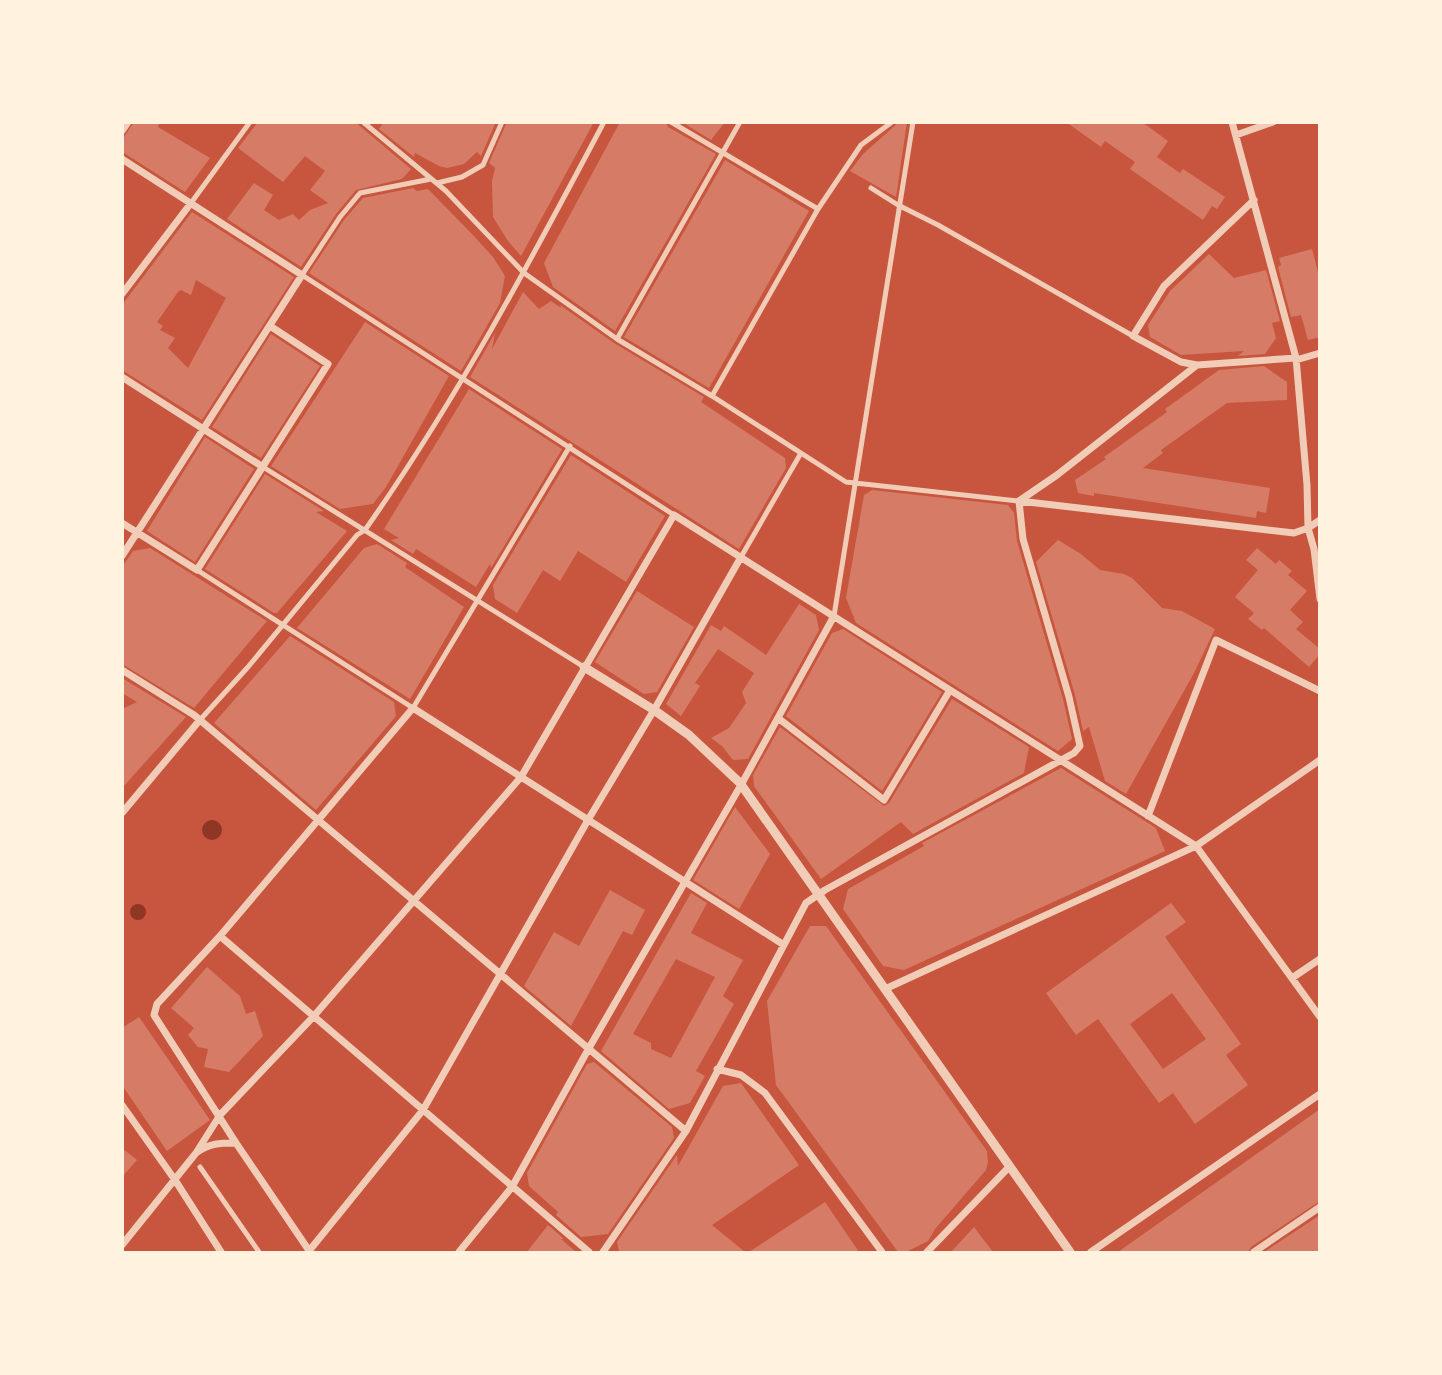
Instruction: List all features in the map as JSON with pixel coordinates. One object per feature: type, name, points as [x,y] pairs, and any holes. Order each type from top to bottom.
[{"type":"street","points":[[122,131],[128,122]]},
{"type":"street","points":[[122,294],[250,122]]},
{"type":"street","points":[[363,122],[434,181],[524,273],[617,339],[846,482],[1294,533],[1320,520]]},
{"type":"street","points":[[122,556],[340,217],[360,193],[462,177],[484,166],[502,122]]},
{"type":"street","points":[[122,813],[357,535],[365,530],[406,472],[524,273],[604,122]]},
{"type":"street","points":[[671,122],[818,209]]},
{"type":"street","points":[[617,339],[740,122]]},
{"type":"street","points":[[712,396],[818,209],[862,145],[892,122]]},
{"type":"street","points":[[459,1252],[512,1187],[834,616],[912,122]]},
{"type":"street","points":[[1232,122],[1296,359],[1308,528],[1314,549],[1320,599]]},
{"type":"street","points":[[1236,135],[1273,122]]},
{"type":"street","points":[[122,159],[674,515],[1196,846],[1320,1017]]},
{"type":"street","points":[[871,188],[1181,362],[1197,365],[1296,359],[1320,352]]},
{"type":"street","points":[[1133,336],[1164,286],[1254,200]]},
{"type":"street","points":[[197,570],[328,364],[270,326]]},
{"type":"street","points":[[1018,501],[1056,475],[1197,365]]},
{"type":"street","points":[[122,377],[654,710],[689,735],[741,785],[1070,1252]]},
{"type":"street","points":[[570,446],[412,708],[220,936],[157,1004],[154,1015],[310,1252],[423,1110],[801,453]]},
{"type":"street","points":[[603,1252],[686,1131],[806,903],[1074,753],[1080,746],[1069,697],[1023,539],[1018,501]]},
{"type":"street","points":[[122,1245],[196,1153],[219,1115],[313,1017],[520,777],[674,515]]},
{"type":"street","points":[[122,523],[785,945]]},
{"type":"street","points":[[1148,816],[1216,640],[1320,691]]},
{"type":"street","points":[[122,670],[194,715],[686,1131]]},
{"type":"street","points":[[778,718],[884,800],[950,690]]},
{"type":"street","points":[[884,989],[1196,846],[1320,760]]},
{"type":"street","points":[[220,936],[589,1252]]},
{"type":"street","points":[[1292,978],[1320,959]]},
{"type":"street","points":[[717,1069],[741,1075],[765,1093],[882,1252]]},
{"type":"street","points":[[1091,1252],[1320,1094]]},
{"type":"street","points":[[122,1105],[175,1180],[220,1252]]},
{"type":"street","points":[[196,1153],[216,1142],[236,1143]]},
{"type":"street","points":[[927,1252],[1010,1166]]},
{"type":"street","points":[[200,1167],[259,1252]]},
{"type":"street","points":[[1254,1252],[1320,1207]]},
{"type":"shaded area","points":[[212,820],[219,823],[222,830],[219,837],[212,840],[205,837],[202,830],[205,823]]},
{"type":"shaded area","points":[[135,904],[141,904],[146,912],[144,918],[135,920],[130,915],[130,909]]},
{"type":"building","points":[[134,122],[160,122],[158,127],[210,158],[185,192],[124,153],[122,140]]},
{"type":"building","points":[[258,122],[355,122],[411,169],[402,179],[356,190],[336,214],[301,267],[227,219],[254,183],[273,195],[264,210],[279,220],[293,214],[299,220],[310,210],[328,203],[310,190],[325,171],[305,156],[283,182],[238,148]]},
{"type":"building","points":[[384,122],[496,122],[481,156],[477,152],[464,164],[447,168],[415,153],[414,157],[379,129]]},
{"type":"building","points":[[507,122],[594,122],[521,256],[493,217],[492,181],[495,168],[489,163]]},
{"type":"building","points":[[620,122],[666,122],[668,127],[716,154],[615,331],[553,287],[544,263]]},
{"type":"building","points":[[682,122],[725,122],[711,140]]},
{"type":"building","points":[[899,122],[907,122],[896,197],[850,171],[863,154]]},
{"type":"building","points":[[1066,122],[1142,122],[1168,141],[1157,157],[1180,173],[1183,169],[1225,197],[1217,209],[1212,206],[1203,220],[1130,169],[1135,162],[1105,141],[1101,147]]},
{"type":"building","points":[[725,160],[809,211],[709,388],[624,337]]},
{"type":"building","points":[[413,188],[417,191],[428,189],[493,257],[505,276],[500,303],[461,371],[309,273],[344,220],[363,198]]},
{"type":"building","points":[[192,212],[294,277],[202,420],[122,370],[122,305]],"holes":[[[196,280],[226,298],[188,368],[168,348],[175,338],[160,330],[163,326],[157,322],[178,292],[181,290],[191,295]]]},
{"type":"building","points":[[1312,249],[1320,280],[1320,337],[1308,340],[1301,315],[1291,317],[1278,267],[1281,265],[1279,258]]},
{"type":"building","points":[[1209,254],[1234,278],[1266,270],[1280,321],[1272,323],[1276,338],[1265,354],[1238,356],[1244,351],[1181,355],[1150,337],[1148,325],[1170,291]]},
{"type":"building","points":[[523,292],[539,309],[551,301],[561,308],[560,305],[614,343],[704,397],[701,402],[785,458],[786,468],[739,549],[470,377],[495,333],[492,349]]},
{"type":"building","points":[[365,322],[449,376],[386,487],[373,504],[340,509],[271,466]]},
{"type":"building","points":[[271,334],[320,366],[261,458],[212,427]]},
{"type":"building","points":[[1264,366],[1287,382],[1287,400],[1227,403],[1161,450],[1163,453],[1143,468],[1270,488],[1266,513],[1257,511],[1256,518],[1094,493],[1094,496],[1078,493],[1075,480],[1106,459],[1104,457],[1167,412],[1165,409],[1219,370]]},
{"type":"building","points":[[469,389],[562,449],[491,568],[490,564],[476,587],[416,549],[413,554],[391,540],[399,538],[384,529]]},
{"type":"building","points":[[205,437],[254,469],[195,562],[147,531]]},
{"type":"building","points":[[571,455],[665,516],[626,582],[578,551],[560,581],[543,570],[517,613],[495,599],[493,585]]},
{"type":"building","points":[[265,474],[324,511],[316,512],[347,531],[277,613],[205,569]]},
{"type":"building","points":[[872,490],[1008,505],[1014,513],[1017,541],[1072,739],[1058,751],[856,623],[846,598],[864,495]]},
{"type":"building","points":[[1058,540],[1100,570],[1132,578],[1162,608],[1182,611],[1215,629],[1194,673],[1126,794],[1105,781],[1089,727],[1083,731],[1036,562]]},
{"type":"building","points":[[377,544],[407,563],[405,567],[464,607],[410,699],[297,628],[364,548]]},
{"type":"building","points":[[150,548],[267,621],[194,708],[122,664],[122,567],[133,551]]},
{"type":"building","points":[[1257,548],[1276,564],[1279,560],[1292,571],[1288,575],[1307,591],[1290,610],[1303,622],[1296,629],[1320,649],[1320,654],[1309,667],[1264,628],[1262,630],[1248,619],[1254,613],[1235,597],[1258,570],[1246,560]]},
{"type":"building","points":[[637,591],[694,627],[657,692],[644,694],[595,662]]},
{"type":"building","points":[[799,604],[816,615],[819,630],[748,759],[733,760],[722,746],[711,738],[729,728],[746,703],[742,692],[754,673],[718,649],[695,683],[700,686],[681,716],[666,704],[711,625],[721,631],[724,626],[766,655]]},
{"type":"building","points":[[843,629],[942,692],[882,791],[786,716],[832,633]]},
{"type":"building","points":[[290,636],[394,702],[396,716],[316,810],[214,723]]},
{"type":"building","points":[[122,678],[186,717],[122,788],[122,709],[137,702],[122,693]]},
{"type":"building","points":[[952,699],[1029,747],[1024,773],[913,834],[901,822],[821,879],[754,786],[753,775],[780,727],[884,806],[889,803]]},
{"type":"building","points":[[1061,768],[1156,828],[1165,851],[904,970],[883,966],[843,909],[848,889],[924,846],[922,843]]},
{"type":"building","points":[[735,807],[770,854],[739,909],[693,880]]},
{"type":"building","points":[[610,890],[645,910],[632,935],[623,931],[571,1026],[524,986],[554,932],[579,946]]},
{"type":"building","points":[[691,893],[707,903],[691,933],[743,960],[723,996],[734,1004],[696,1071],[705,1076],[690,1103],[669,1109],[601,1051]],"holes":[[[676,959],[715,977],[671,1058],[651,1049],[651,1043],[633,1034]]]},
{"type":"building","points":[[1171,903],[1186,922],[1165,937],[1241,1044],[1226,1055],[1248,1085],[1195,1124],[1173,1093],[1159,1103],[1098,1019],[1076,1035],[1046,993]],"holes":[[[1172,993],[1206,1039],[1163,1069],[1130,1024]]]},
{"type":"building","points":[[810,926],[826,926],[987,1151],[986,1170],[935,1229],[928,1241],[906,1252],[898,1252],[776,1085],[767,1001]]},
{"type":"building","points":[[207,967],[240,996],[246,1014],[255,1011],[263,1036],[229,1072],[204,1067],[208,1049],[198,1047],[188,1035],[194,1028],[171,1008]]},
{"type":"building","points":[[139,1017],[210,1120],[167,1151],[122,1085],[122,1028]]},
{"type":"building","points":[[594,1062],[672,1127],[674,1138],[608,1234],[581,1237],[529,1186],[527,1173],[587,1064]]},
{"type":"building","points":[[741,1083],[799,1165],[712,1225],[745,1252],[619,1252],[617,1242],[677,1155],[678,1166],[723,1086]]},
{"type":"building","points":[[1320,1109],[1320,1201],[1251,1247],[1248,1252],[1118,1252]]},
{"type":"building","points":[[122,1148],[137,1160],[122,1177]]},
{"type":"building","points":[[825,1202],[859,1252],[749,1252]]},
{"type":"building","points":[[1320,1215],[1320,1252],[1264,1252]]},
{"type":"building","points":[[548,1225],[564,1239],[561,1239],[576,1252],[527,1252]]},
{"type":"building","points":[[974,1227],[993,1252],[951,1252]]}]
